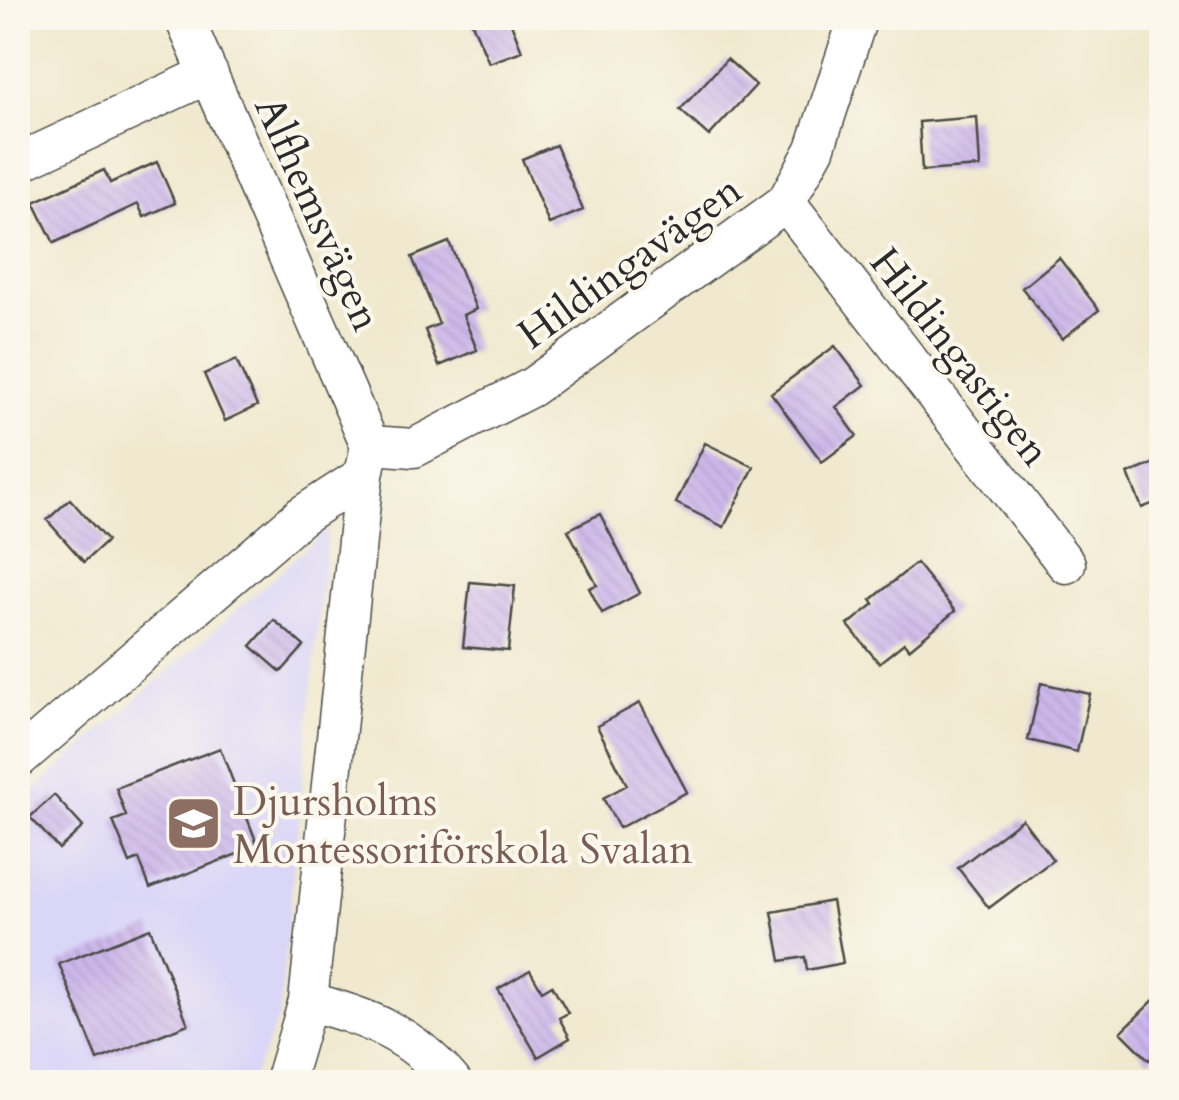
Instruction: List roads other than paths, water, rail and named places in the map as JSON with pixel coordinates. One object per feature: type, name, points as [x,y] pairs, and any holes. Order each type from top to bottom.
[{"type":"street","name":"Alfhemsvägen","points":[[184,18],[367,460]]},
{"type":"street","name":"Hildingavägen","points":[[367,460],[414,448],[532,388],[786,202],[814,149],[858,18]]},
{"type":"street","points":[[18,163],[209,74]]},
{"type":"street","name":"Hildingastigen","points":[[786,202],[1066,564]]},
{"type":"street","points":[[18,759],[367,460]]},
{"type":"street","points":[[284,1082],[308,1001],[367,460]]},
{"type":"street","points":[[308,1001],[371,1019],[429,1055],[452,1082]]},
{"type":"place","name":"Djursholms Montessoriförskola Svalan","points":[[194,824]]}]
